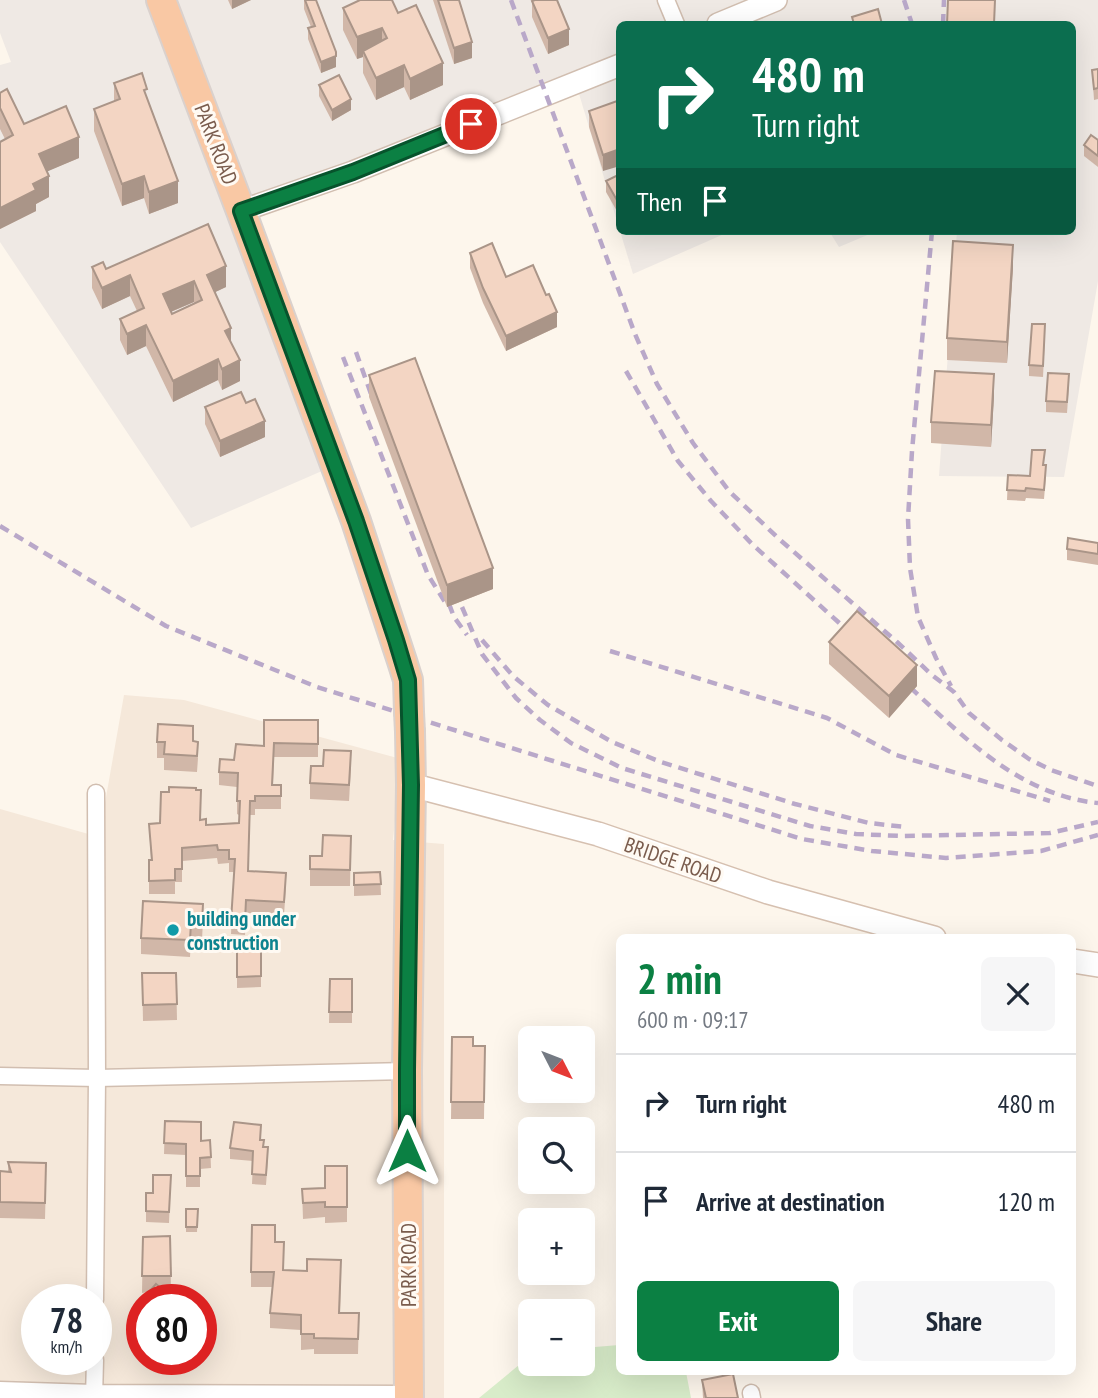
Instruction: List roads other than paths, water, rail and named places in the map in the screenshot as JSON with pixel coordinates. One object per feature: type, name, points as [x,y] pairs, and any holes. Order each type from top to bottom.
[{"type":"highway","name":"PARK ROAD","points":[[161,0],[356,521],[408,680],[411,785],[407,1070],[408,1396]]},
{"type":"main road","name":"BRIDGE ROAD","points":[[411,785],[598,834],[768,892],[920,934]]},
{"type":"main road","points":[[1076,961],[1098,965]]},
{"type":"street","points":[[666,0],[675,21]]},
{"type":"street","points":[[725,21],[776,0]]},
{"type":"street","points":[[241,211],[353,172],[616,67]]},
{"type":"street","points":[[95,1284],[96,793]]},
{"type":"street","points":[[0,1076],[97,1078],[407,1070]]},
{"type":"street","points":[[94,1375],[94,1395]]},
{"type":"street","points":[[0,1390],[94,1395],[408,1396]]},
{"type":"railway","points":[[511,0],[635,334],[657,384],[693,443],[729,491],[778,538],[954,692],[969,713],[1029,759],[1051,770],[1098,786]]},
{"type":"railway","points":[[904,0],[911,21]]},
{"type":"railway","points":[[943,21],[944,0]]},
{"type":"railway","points":[[932,235],[912,451],[908,519],[910,568],[918,617],[951,686]]},
{"type":"railway","points":[[356,352],[375,405]]},
{"type":"railway","points":[[343,357],[428,575],[445,602]]},
{"type":"railway","points":[[626,371],[678,461],[711,501],[753,545],[857,639]]},
{"type":"railway","points":[[0,526],[166,626],[317,687],[802,839],[872,851],[946,858],[1041,851],[1098,835]]},
{"type":"railway","points":[[443,588],[454,617],[467,635]]},
{"type":"railway","points":[[462,607],[482,654],[516,698],[571,743],[622,768],[810,826],[856,834],[902,836],[1050,833],[1098,822]]},
{"type":"railway","points":[[482,640],[513,676],[548,705],[612,742],[661,762],[795,804],[869,823],[905,827]]},
{"type":"railway","points":[[610,651],[827,718],[896,755],[1050,801]]},
{"type":"railway","points":[[898,676],[965,738],[1014,774],[1068,797],[1098,803]]},
{"type":"place","name":"building under construction","points":[[173,930]]}]
